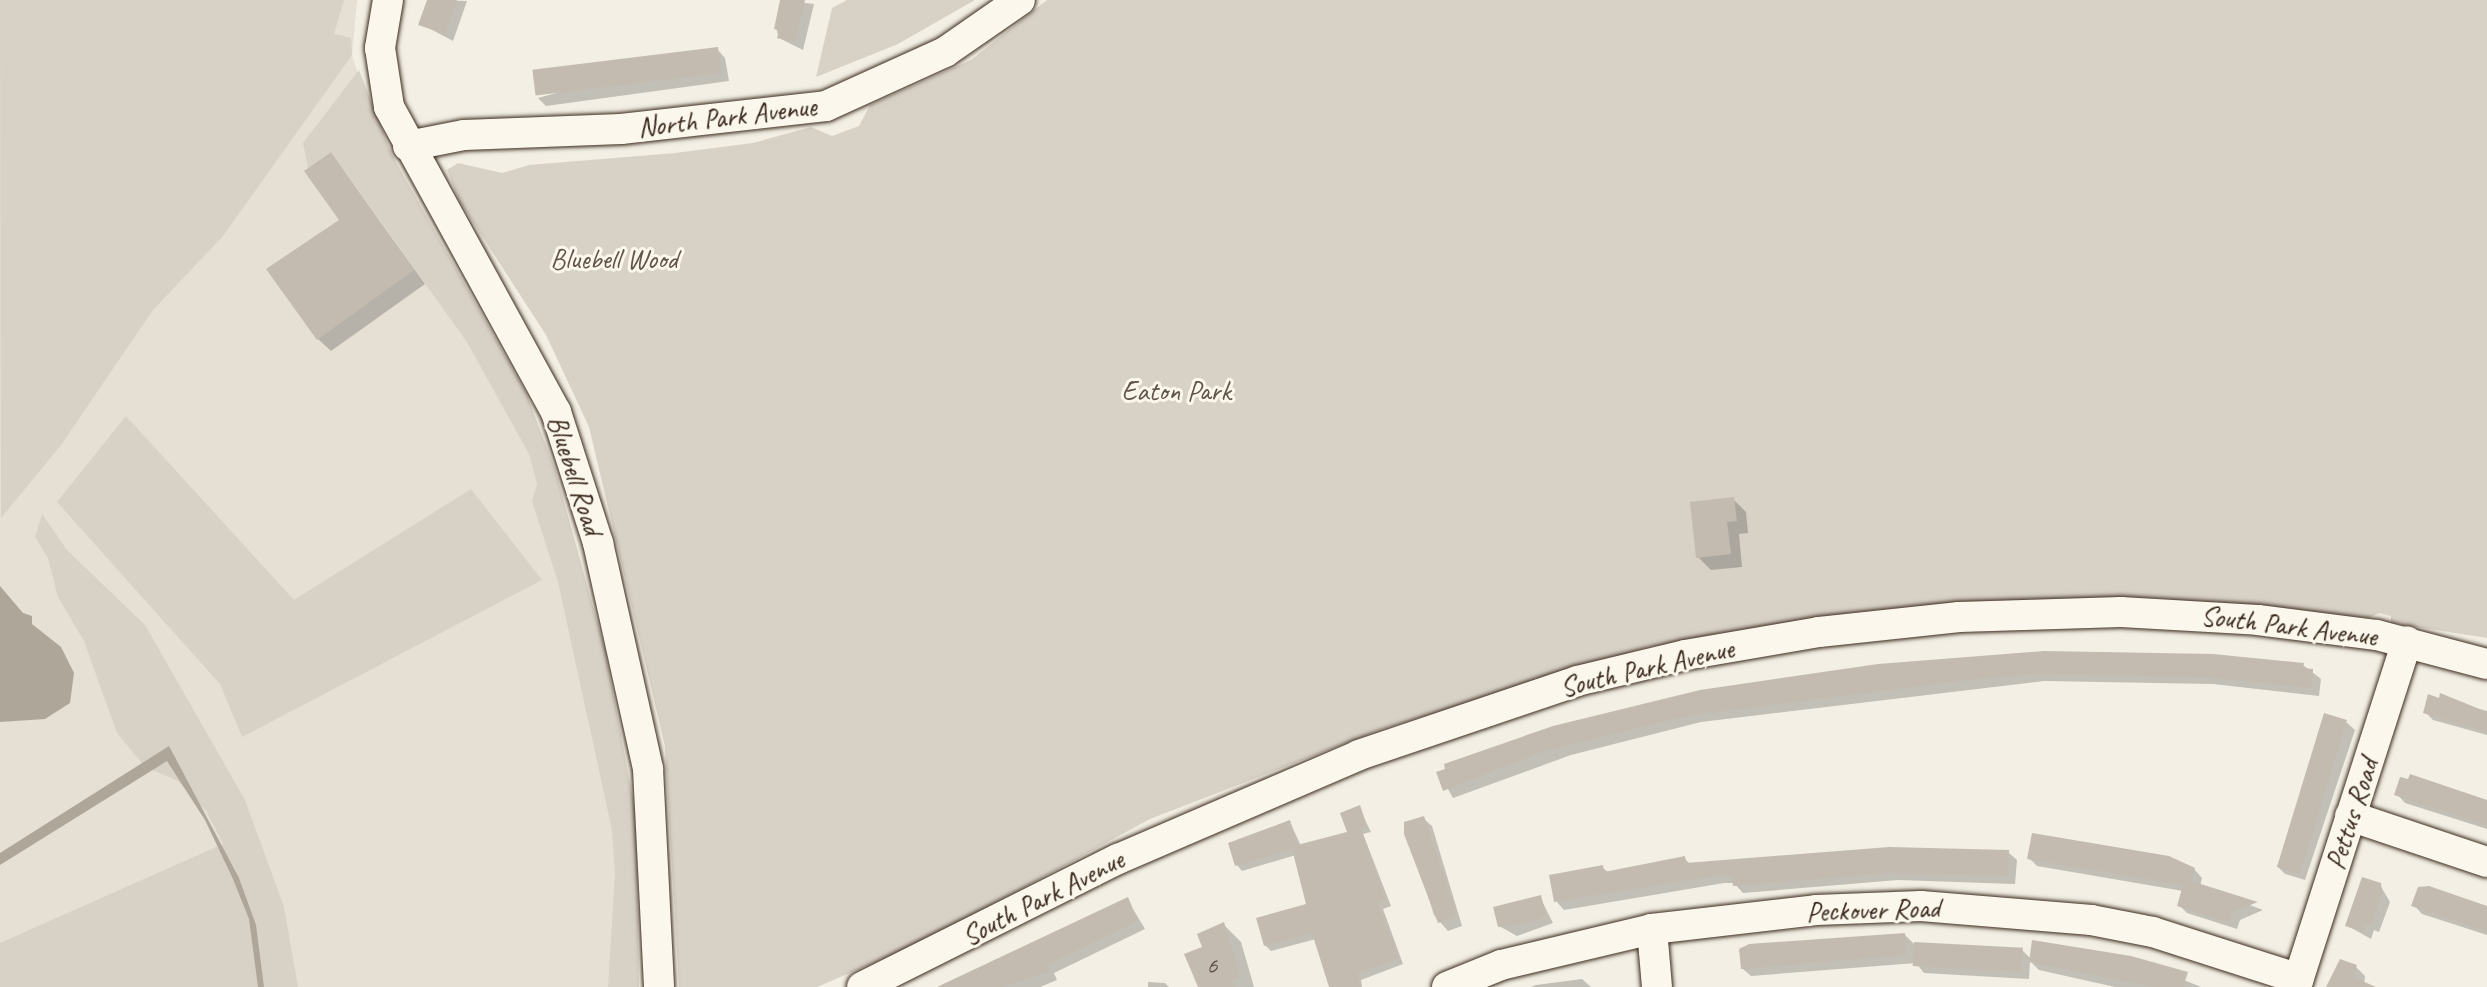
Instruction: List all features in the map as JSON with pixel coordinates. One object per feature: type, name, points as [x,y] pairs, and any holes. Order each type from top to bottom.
[{"type":"street","name":"Bluebell Road","points":[[388,0],[380,69],[389,107],[408,146],[528,356],[580,480],[648,769],[659,987]]},
{"type":"street","name":"North Park Avenue","points":[[408,146],[464,135],[621,129],[826,106],[945,52],[1020,0]]},
{"type":"street","name":"South Park Avenue","points":[[862,987],[1132,853],[1359,755],[1577,681],[1685,655],[1819,632],[2038,612],[2245,619],[2407,641],[2487,664]]},
{"type":"street","name":"Pettus Road","points":[[2297,983],[2407,641]]},
{"type":"street","points":[[2350,816],[2487,862]]},
{"type":"street","name":"Peckover Road","points":[[1447,987],[1501,965],[1652,929],[1816,910],[1921,906],[2020,910],[2153,932],[2297,983]]},
{"type":"street","points":[[1652,929],[1657,987]]},
{"type":"shaded area","points":[[0,0],[357,0],[352,55],[384,154],[496,351],[609,698],[633,987],[0,987]]},
{"type":"shaded area","points":[[0,586],[23,613],[32,616],[32,624],[61,647],[74,673],[70,703],[45,719],[0,722]]},
{"type":"shaded area","points":[[169,746],[239,878],[256,925],[264,987],[258,987],[249,919],[233,879],[205,820],[167,761],[0,865],[0,853]]},
{"type":"green space","points":[[0,0],[344,0],[334,34],[351,38],[352,55],[223,236],[153,310],[61,445],[1,518]]},
{"type":"green space","points":[[847,0],[975,0],[898,44],[816,77],[832,8]]},
{"type":"green space","name":"Eaton Park","points":[[1047,0],[2487,0],[2487,638],[2391,623],[2391,616],[2379,613],[2369,618],[2160,598],[2004,601],[1648,647],[1382,729],[1150,819],[927,940],[817,987],[679,987],[665,746],[589,427],[546,335],[460,202],[447,170],[458,163],[502,173],[529,165],[675,153],[753,143],[811,127],[832,136],[859,126],[870,105],[971,60]]},
{"type":"green space","points":[[359,70],[392,155],[526,393],[555,469],[605,650],[636,815],[639,987],[608,987],[615,874],[612,830],[558,582],[532,501],[537,484],[529,454],[467,342],[331,152],[308,168],[303,143]]},
{"type":"green space","points":[[126,416],[294,600],[471,489],[542,580],[242,737],[220,684],[57,502]]},
{"type":"green space","points":[[42,514],[67,550],[145,625],[245,800],[284,907],[298,987],[0,987],[0,943],[223,844],[207,812],[178,781],[145,767],[117,733],[84,641],[58,597],[48,558],[35,537]]},
{"type":"building","points":[[427,0],[457,0],[445,34],[418,25]]},
{"type":"building","points":[[780,0],[805,0],[795,42],[777,38],[779,30],[774,29]]},
{"type":"building","points":[[718,47],[721,73],[536,96],[532,70]]},
{"type":"building","points":[[331,152],[414,270],[317,340],[266,269],[339,220],[304,171]]},
{"type":"building","points":[[1734,497],[1737,521],[1727,522],[1731,554],[1696,558],[1690,502]]},
{"type":"building","points":[[2044,651],[2213,654],[2304,663],[2303,668],[2313,669],[2312,688],[2203,677],[2035,674],[1977,679],[1692,715],[1544,751],[1443,791],[1436,772],[1445,769],[1444,764],[1553,726],[1700,690],[1878,664]]},
{"type":"building","points":[[2440,693],[2487,712],[2487,732],[2423,713],[2428,694],[2439,698]]},
{"type":"building","points":[[2324,713],[2347,720],[2300,874],[2277,867]]},
{"type":"building","points":[[2410,774],[2487,800],[2487,825],[2394,795],[2400,777],[2408,779]]},
{"type":"building","points":[[1360,805],[1367,826],[1354,830],[1361,828],[1386,900],[1378,903],[1399,958],[1357,974],[1361,987],[1329,987],[1312,933],[1264,946],[1256,918],[1306,904],[1292,849],[1235,866],[1228,843],[1290,820],[1297,845],[1347,832],[1340,813]]},
{"type":"building","points":[[1424,816],[1455,908],[1455,918],[1438,923],[1404,834],[1404,822]]},
{"type":"building","points":[[2032,833],[2169,856],[2195,868],[2191,881],[2258,902],[2232,912],[2229,922],[2177,906],[2183,885],[2027,859]]},
{"type":"building","points":[[1889,847],[2009,850],[2008,876],[1888,873],[1733,886],[1732,875],[1714,876],[1554,902],[1549,875],[1603,865],[1604,872],[1685,856],[1686,863]]},
{"type":"building","points":[[2362,877],[2381,883],[2382,893],[2371,925],[2366,923],[2363,932],[2345,926]]},
{"type":"building","points":[[2429,886],[2487,906],[2487,931],[2411,906],[2418,887]]},
{"type":"building","points":[[1541,895],[1546,915],[1537,921],[1498,927],[1493,907]]},
{"type":"building","points":[[1128,897],[1138,921],[1047,965],[1050,971],[1003,987],[937,987]]},
{"type":"building","points":[[1224,922],[1240,977],[1233,980],[1236,987],[1198,987],[1184,954],[1202,947],[1197,934]]},
{"type":"building","points":[[1905,933],[1906,955],[1741,969],[1739,949],[1749,944]]},
{"type":"building","points":[[2032,940],[2131,956],[2188,972],[2183,987],[2154,987],[2029,962]]},
{"type":"building","points":[[1914,942],[2023,948],[2022,972],[1913,966]]},
{"type":"building","points":[[2340,959],[2357,965],[2353,977],[2376,987],[2326,987]]},
{"type":"park label","name":"Bluebell Wood","points":[[614,259]]}]
